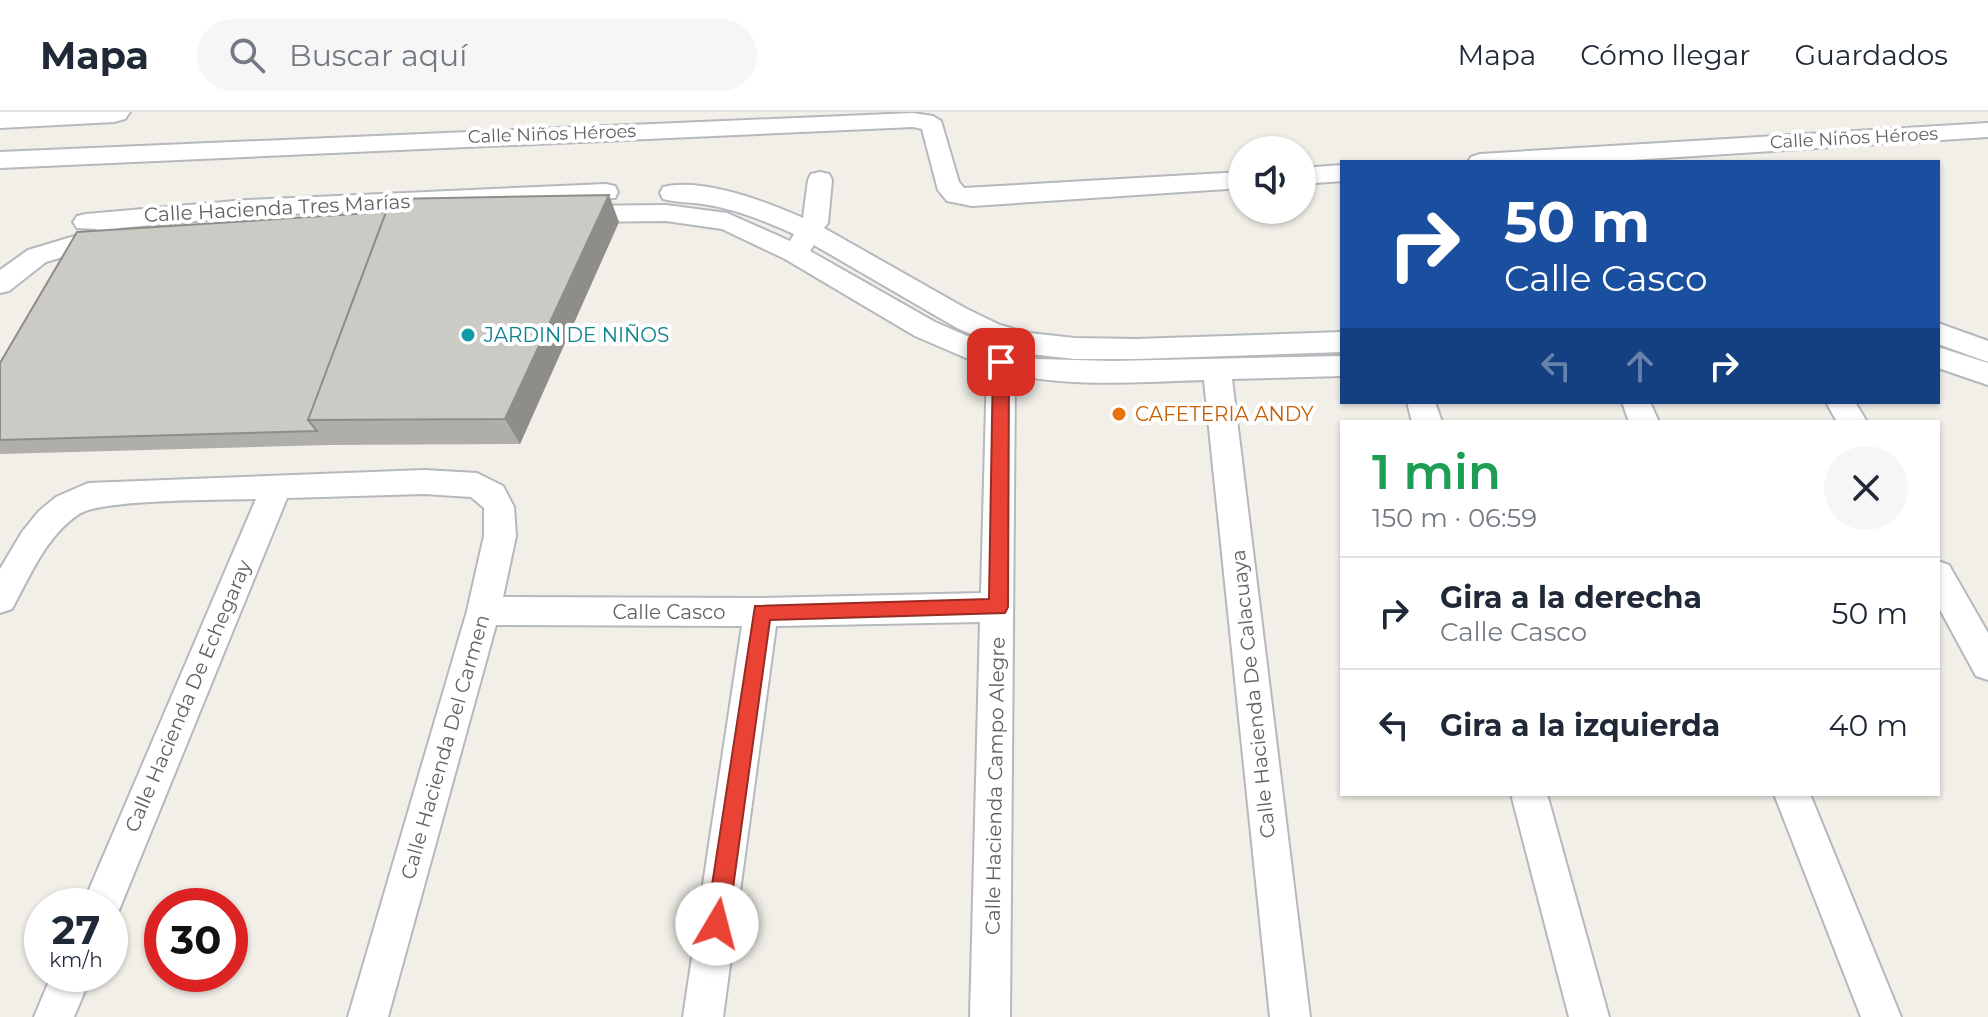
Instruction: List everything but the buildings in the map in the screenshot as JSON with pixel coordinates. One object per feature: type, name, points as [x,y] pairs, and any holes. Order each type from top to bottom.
[{"type":"main road","points":[[0,118],[114,112]]},
{"type":"street","name":"Calle Niños Héroes","points":[[0,160],[913,120],[925,121],[933,126],[947,184],[956,195],[987,197],[1228,181]]},
{"type":"street","name":"Calle Niños Héroes","points":[[1512,160],[1988,130]]},
{"type":"street","points":[[1316,175],[1340,173]]},
{"type":"street","points":[[794,253],[815,223],[820,180]]},
{"type":"street","name":"Calle Hacienda Tres Marías","points":[[0,284],[31,249],[82,223],[129,216],[627,191],[687,194],[745,203],[811,231],[958,317],[1015,340],[1057,347],[1324,358]]},
{"type":"street","name":"Calle Hacienda Tres Marías","points":[[0,257],[127,232],[458,216],[666,213],[727,221],[794,253],[925,329],[1001,362],[1068,371],[1217,371],[1324,358],[1340,344]]},
{"type":"street","points":[[1940,332],[1988,326]]},
{"type":"street","points":[[1940,333],[1988,352]]},
{"type":"street","points":[[1940,358],[1988,374]]},
{"type":"street","name":"Calle Hacienda Campo Alegre","points":[[990,1017],[1001,362]]},
{"type":"street","name":"Calle Hacienda De Calacuaya","points":[[1217,371],[1290,1017]]},
{"type":"street","name":"Calle Hacienda Del Carmen","points":[[276,487],[373,482],[477,485],[492,495],[499,507],[500,536],[483,611],[368,1017]]},
{"type":"street","points":[[0,599],[33,541],[50,520],[88,495],[276,487]]},
{"type":"street","name":"Calle Hacienda De Echegaray","points":[[109,888],[276,487]]},
{"type":"street","points":[[1940,579],[1988,665]]},
{"type":"street","name":"Calle Casco","points":[[483,611],[761,612],[999,607]]},
{"type":"street","points":[[703,1017],[761,612]]},
{"type":"street","points":[[1530,796],[1589,1017]]},
{"type":"street","points":[[1793,796],[1881,1017]]},
{"type":"street","points":[[54,1017],[64,992]]},
{"type":"place","name":"JARDIN DE NIÑOS","points":[[468,335]]},
{"type":"place","name":"CAFETERIA ANDY","points":[[1119,414]]},
{"type":"route","points":[[717,924],[761,612],[999,607],[1001,362]]}]
